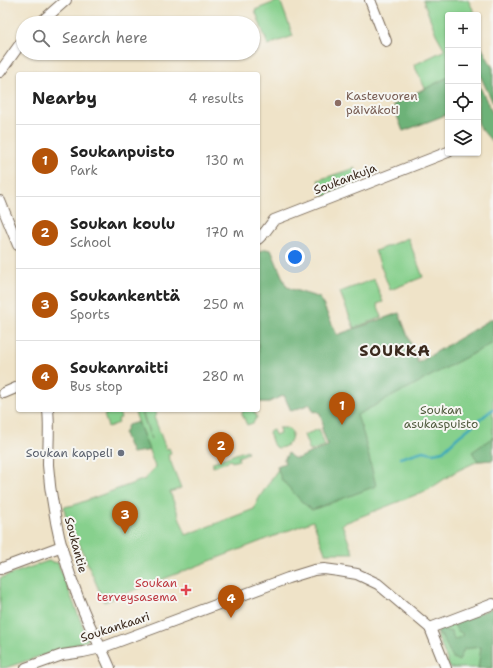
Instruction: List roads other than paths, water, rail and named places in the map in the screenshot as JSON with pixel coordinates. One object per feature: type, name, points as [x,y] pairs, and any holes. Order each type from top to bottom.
[{"type":"street","points":[[48,16],[66,0]]},
{"type":"street","points":[[370,0],[386,41]]},
{"type":"street","points":[[0,72],[16,50]]},
{"type":"street","name":"Soukankuja","points":[[260,237],[274,220],[445,153]]},
{"type":"street","points":[[0,201],[16,240]]},
{"type":"street","points":[[4,393],[16,389]]},
{"type":"street","name":"Soukantie","points":[[48,412],[50,421]]},
{"type":"street","name":"Soukantie","points":[[52,412],[48,465],[54,512],[68,568],[83,609],[110,668]]},
{"type":"street","points":[[0,569],[62,546]]},
{"type":"street","name":"Soukankaari","points":[[26,668],[62,655],[101,648],[304,572],[319,570],[339,570],[357,574],[378,584],[430,628],[446,668]]},
{"type":"street","points":[[430,628],[493,604]]},
{"type":"waterway","points":[[400,458],[423,451],[433,453],[443,451],[493,409]]},
{"type":"place","name":"Kastevuoren päiväkoti","points":[[338,103]]},
{"type":"place","name":"Soukanpuisto","points":[[342,425]]},
{"type":"place","name":"Soukan kappeli","points":[[121,453]]},
{"type":"place","name":"Soukan koulu","points":[[221,465]]},
{"type":"place","name":"Soukankenttä","points":[[125,534]]},
{"type":"place","name":"Soukan terveysasema","points":[[186,590]]},
{"type":"place","name":"Soukanraitti","points":[[231,618]]},
{"type":"district","name":"SOUKKA","points":[[395,350]]},
{"type":"park label","name":"Soukan asukaspuisto","points":[[441,417]]}]
